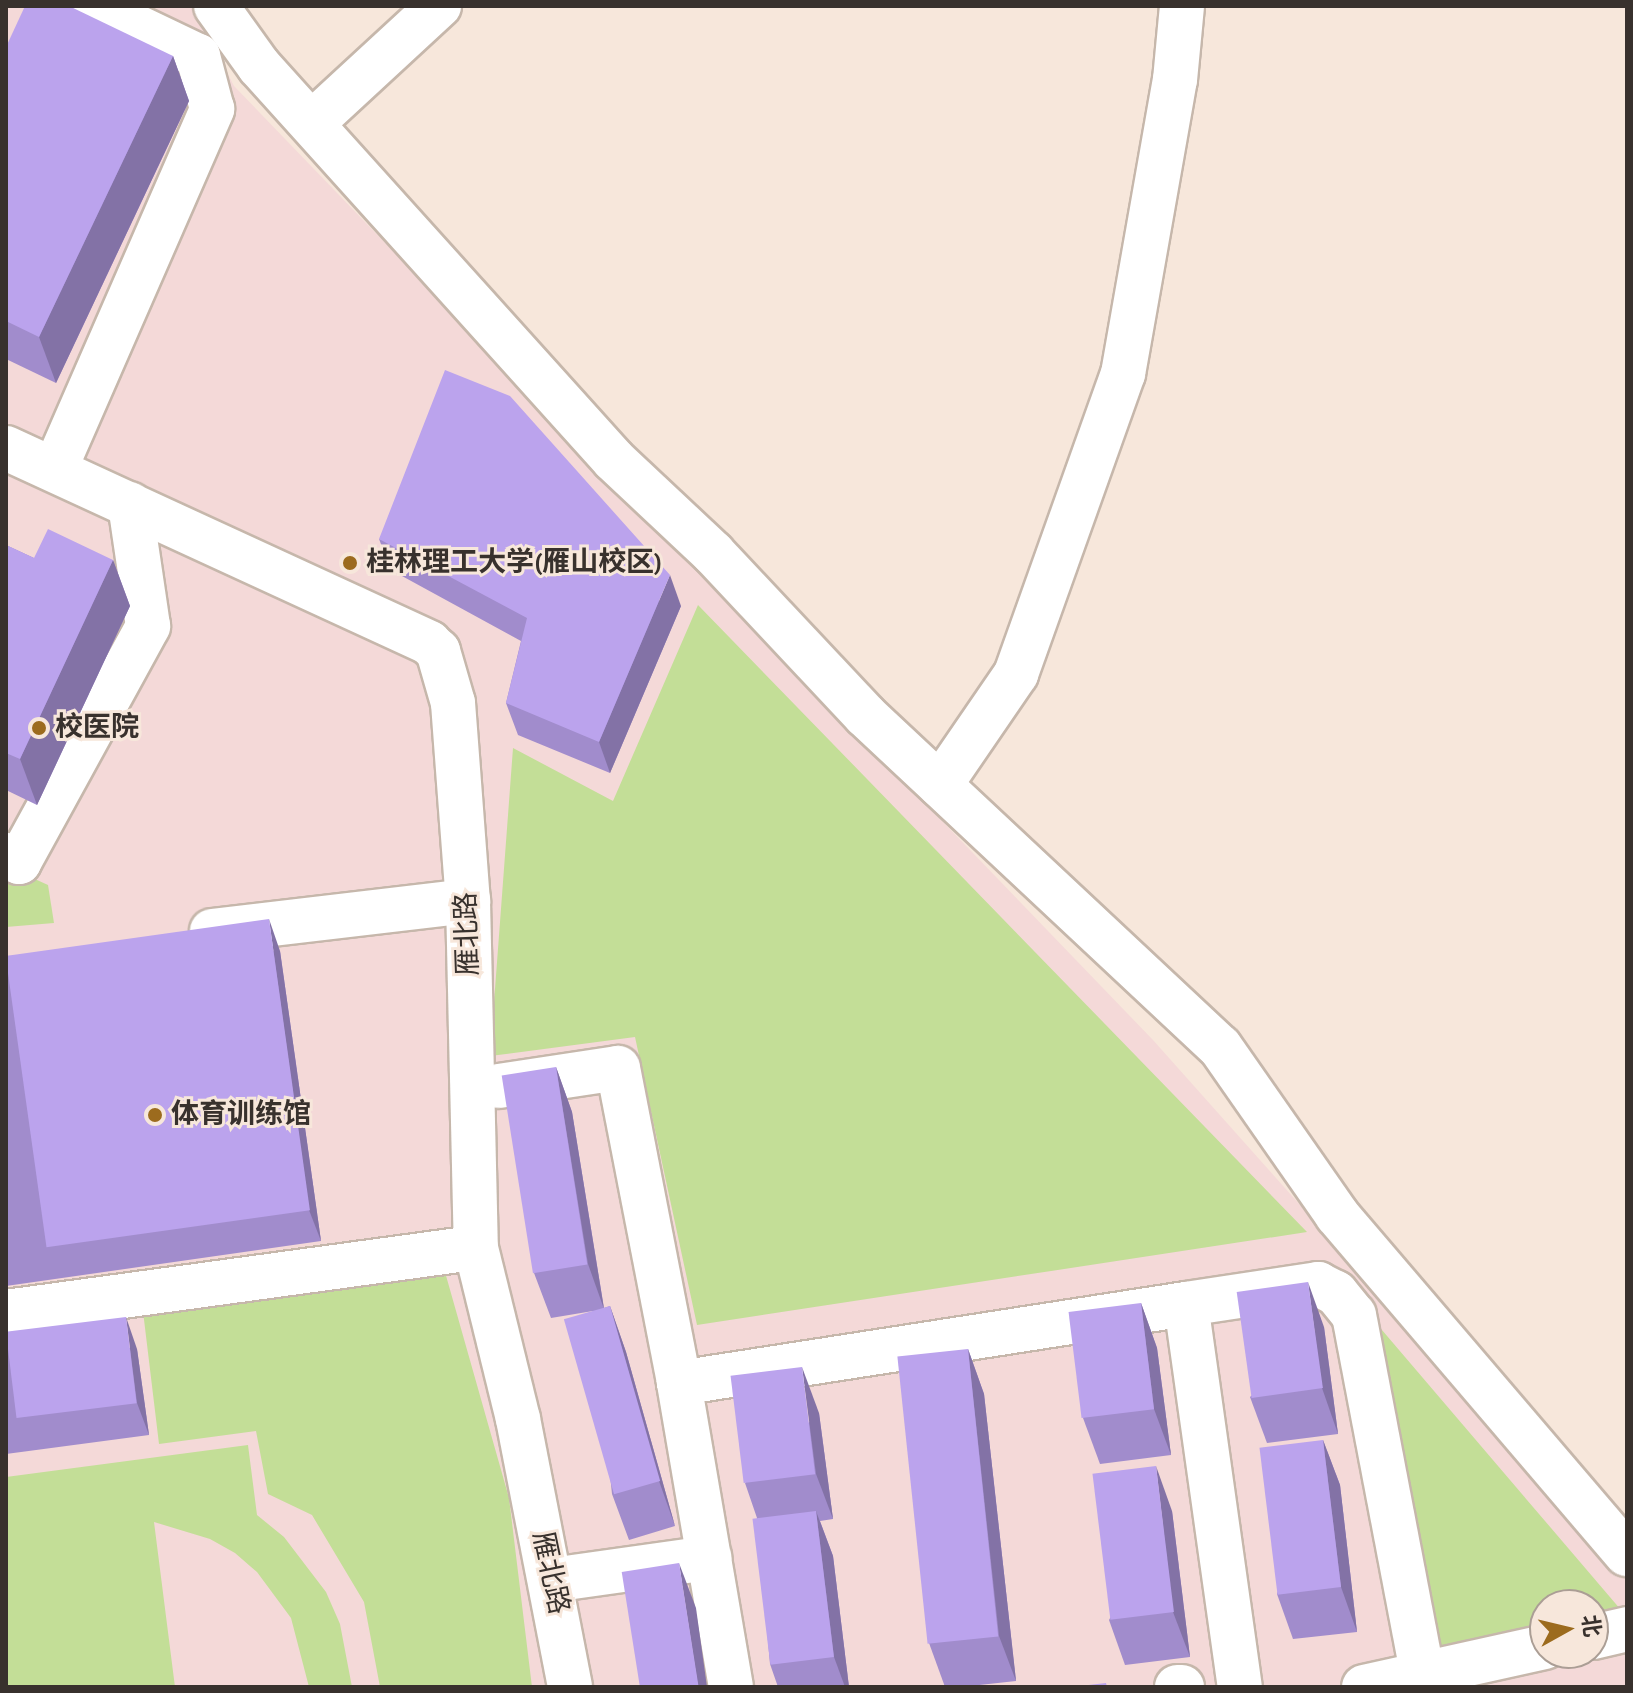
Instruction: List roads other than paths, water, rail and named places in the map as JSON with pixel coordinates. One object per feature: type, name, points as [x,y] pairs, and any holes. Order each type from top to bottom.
[{"type":"street","points":[[55,469],[212,109],[198,56],[93,6]]},
{"type":"street","points":[[216,6],[259,66],[614,460],[940,785],[1220,1047],[1337,1215],[1627,1554]]},
{"type":"street","points":[[312,123],[439,6]]},
{"type":"street","points":[[940,785],[1016,674],[1123,374],[1175,80],[1182,6]]},
{"type":"street","name":"雁北路","points":[[6,448],[438,651],[453,703],[468,901],[476,1248],[552,1580],[570,1687]]},
{"type":"street","points":[[6,855],[19,862],[148,626],[130,504]]},
{"type":"street","points":[[175,936],[468,901]]},
{"type":"street","points":[[472,1091],[618,1068],[679,1383],[731,1687]]},
{"type":"street","points":[[6,1312],[476,1248]]},
{"type":"street","points":[[679,1383],[1318,1284],[1336,1293],[1354,1315],[1422,1673]]},
{"type":"street","points":[[1186,1304],[1240,1687]]},
{"type":"street","points":[[552,1580],[709,1558]]},
{"type":"street","points":[[1364,1687],[1529,1650]]},
{"type":"place","name":"桂林理工大学(雁山校区)","points":[[350,563]]},
{"type":"place","name":"校医院","points":[[39,728]]},
{"type":"place","name":"体育训练馆","points":[[155,1115]]}]
